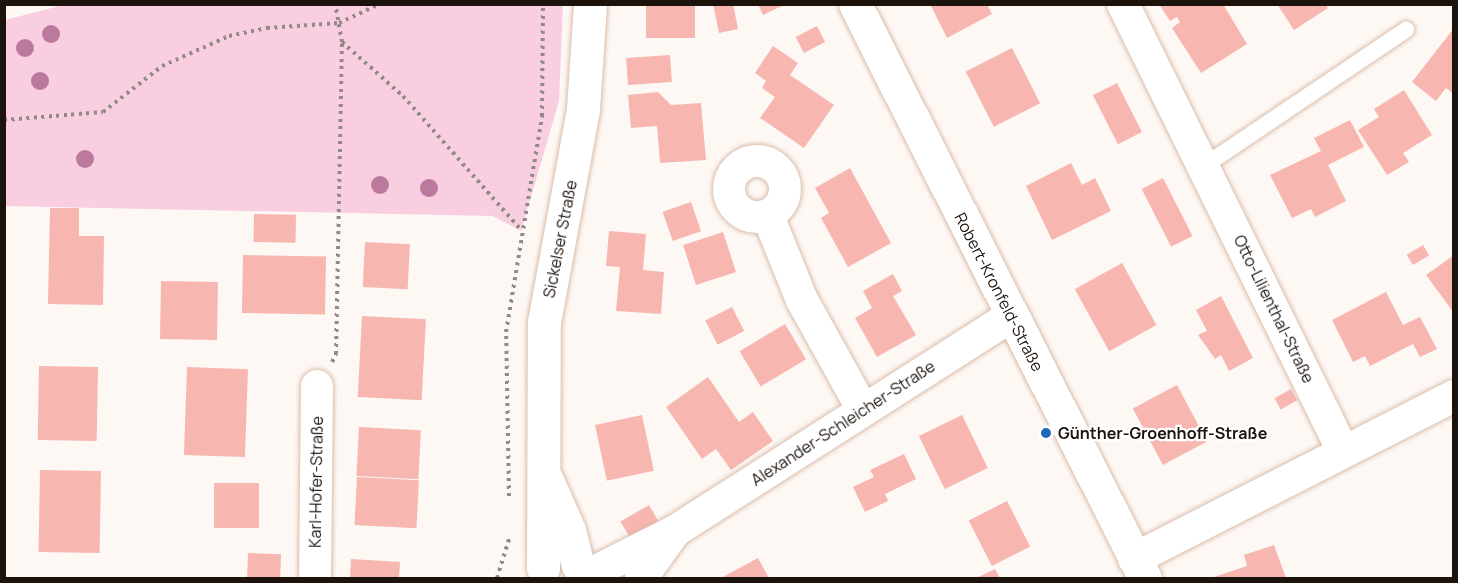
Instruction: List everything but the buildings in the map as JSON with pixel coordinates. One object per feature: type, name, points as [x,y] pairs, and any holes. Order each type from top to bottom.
[{"type":"main road","name":"Sickelser Straße","points":[[535,573],[544,475],[544,322],[583,109],[590,4]]},
{"type":"main road","name":"Robert-Kronfeld-Straße","points":[[855,4],[1140,569]]},
{"type":"main road","name":"Sickelser Straße","points":[[544,475],[591,572]]},
{"type":"main road","points":[[535,573],[558,563],[591,572]]},
{"type":"street","name":"Otto-Lilienthal-Straße","points":[[1123,4],[1343,452]]},
{"type":"street","points":[[768,216],[802,300],[863,410]]},
{"type":"street","name":"Alexander-Schleicher-Straße","points":[[591,572],[675,531],[1011,316]]},
{"type":"street","name":"Karl-Hofer-Straße","points":[[315,579],[317,386]]},
{"type":"street","points":[[1140,569],[1343,452],[1454,396]]},
{"type":"street","name":"Alexander-Schleicher-Straße","points":[[641,579],[675,531]]},
{"type":"lane","points":[[1204,166],[1406,30]]},
{"type":"path","points":[[317,386],[336,354],[342,42],[335,4]]},
{"type":"path","points":[[4,120],[103,112],[162,66],[230,36],[267,28],[339,23],[380,4]]},
{"type":"path","points":[[342,42],[404,96],[521,231]]},
{"type":"shaded area","points":[[67,4],[563,5],[559,101],[521,231],[493,216],[5,206],[5,20]]},
{"type":"place","name":"Günther-Groenhoff-Straße","points":[[1046,433]]}]
